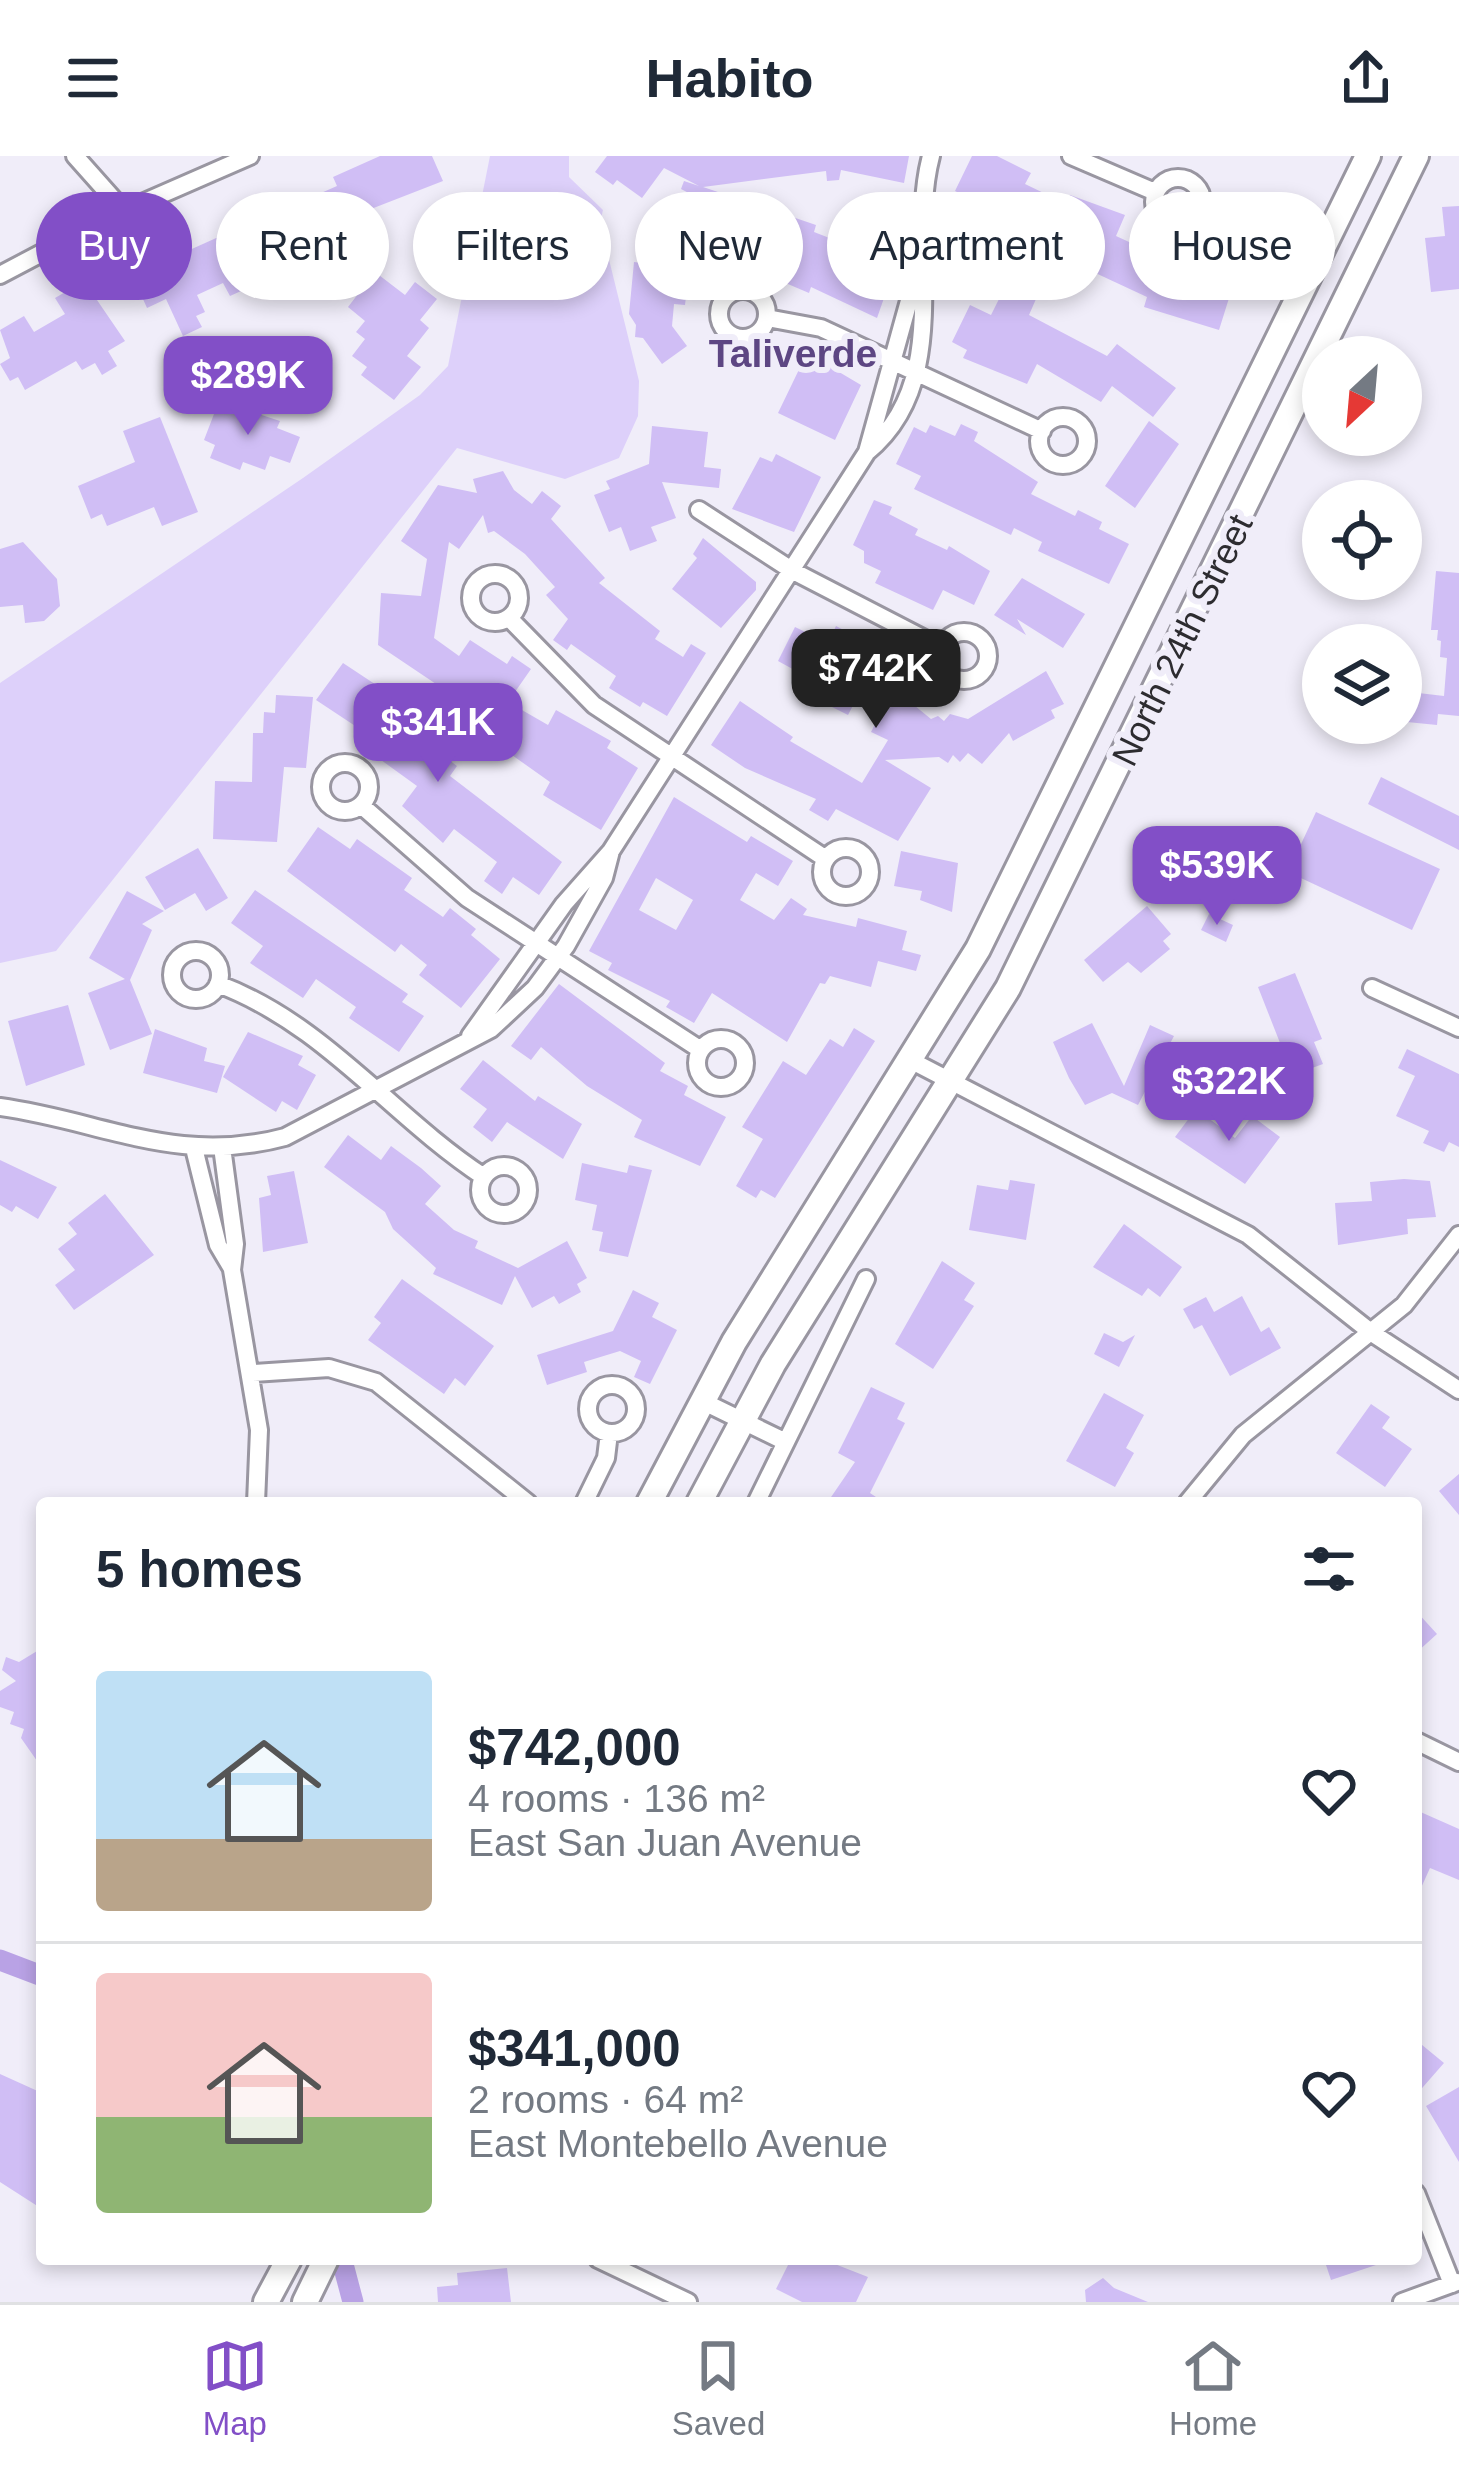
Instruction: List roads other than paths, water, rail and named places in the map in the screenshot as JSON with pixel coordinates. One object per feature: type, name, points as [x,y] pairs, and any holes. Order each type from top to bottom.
[{"type":"main road","name":"North 24th Street","points":[[652,1497],[702,1401],[988,932],[1368,156]]},
{"type":"main road","name":"North 24th Street","points":[[702,1497],[742,1420],[1008,988],[1170,667],[1416,156]]},
{"type":"main road","points":[[1129,646],[1170,667]]},
{"type":"main road","points":[[266,2302],[286,2265]]},
{"type":"main road","points":[[309,2294],[323,2265]]},
{"type":"street","points":[[75,156],[107,192]]},
{"type":"street","points":[[168,192],[250,156]]},
{"type":"street","points":[[928,192],[931,156]]},
{"type":"street","points":[[1070,156],[1153,192]]},
{"type":"street","points":[[0,275],[36,256]]},
{"type":"street","points":[[470,1036],[588,872],[611,851],[867,452],[913,300]]},
{"type":"street","points":[[867,452],[882,440],[914,368],[926,300]]},
{"type":"street","points":[[767,318],[821,328],[1042,431]]},
{"type":"street","points":[[699,510],[793,572],[942,648]]},
{"type":"street","points":[[509,618],[568,683],[671,759],[826,859]]},
{"type":"street","points":[[361,805],[438,876],[701,1050]]},
{"type":"street","points":[[0,1107],[135,1141],[194,1148],[285,1137],[379,1091],[503,1019],[557,958],[604,878],[611,851]]},
{"type":"street","points":[[218,984],[303,1027],[484,1177]]},
{"type":"street","points":[[1372,988],[1459,1028]]},
{"type":"street","points":[[912,1061],[1248,1235],[1372,1333],[1459,1390]]},
{"type":"street","points":[[222,1147],[235,1244],[232,1270]]},
{"type":"street","points":[[194,1148],[218,1245],[232,1270],[253,1373],[259,1430],[256,1497]]},
{"type":"street","points":[[1192,1497],[1244,1435],[1372,1333],[1422,1286],[1459,1235]]},
{"type":"street","points":[[759,1497],[866,1279]]},
{"type":"street","points":[[253,1373],[329,1368],[376,1382],[520,1497]]},
{"type":"street","points":[[702,1401],[786,1442]]},
{"type":"street","points":[[587,1497],[606,1458],[609,1433]]},
{"type":"street","points":[[1422,1745],[1459,1762]]},
{"type":"street","points":[[1402,2302],[1455,2283],[1422,2207]]},
{"type":"street","points":[[610,2265],[680,2300]]},
{"type":"waterway","points":[[0,1960],[36,1974]]},
{"type":"waterway","points":[[344,2268],[353,2302]]},
{"type":"district","name":"Taliverde","points":[[793,353]]}]
